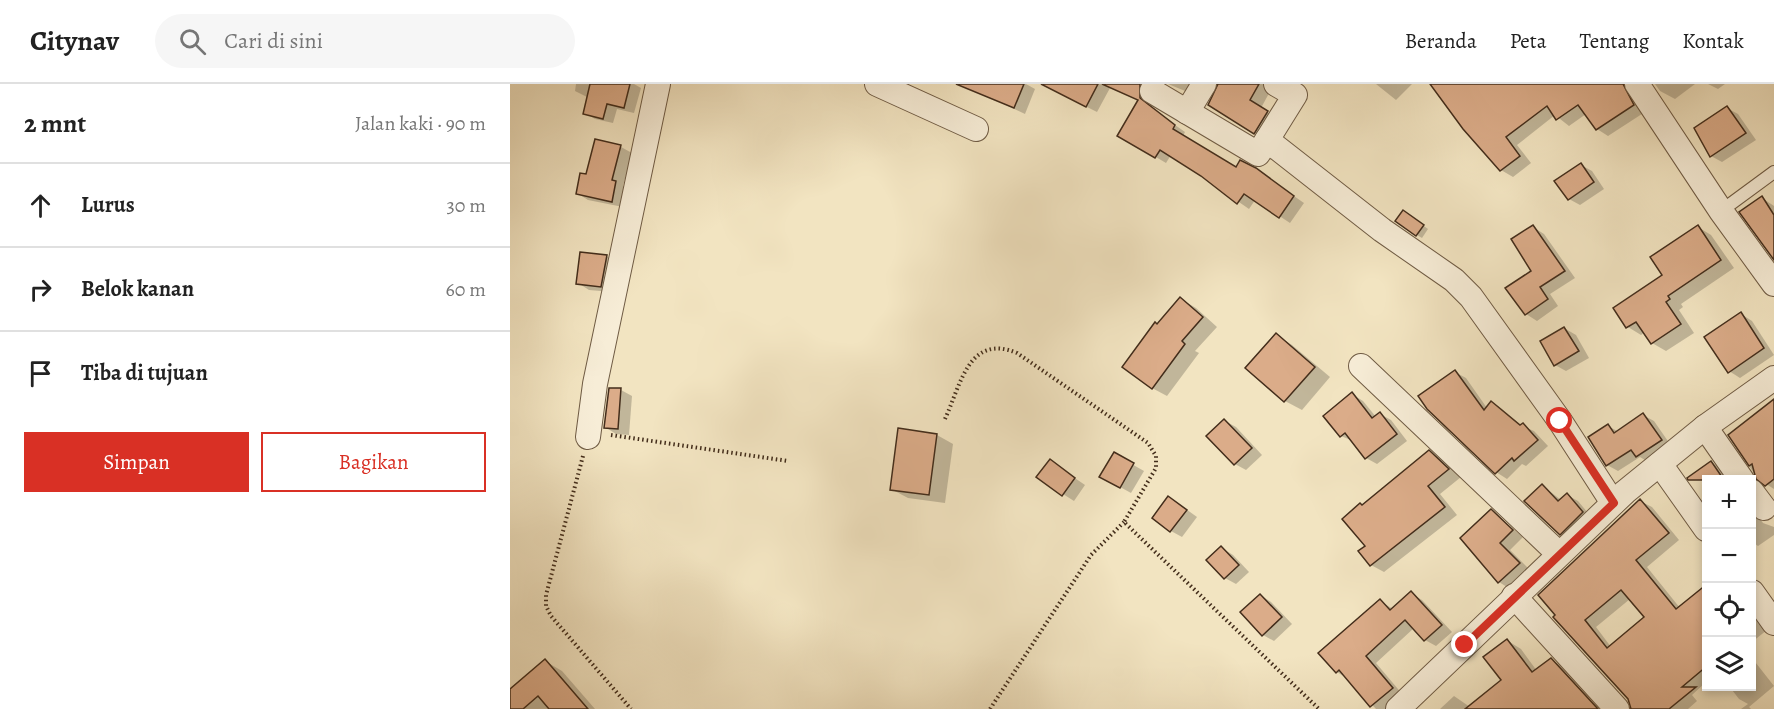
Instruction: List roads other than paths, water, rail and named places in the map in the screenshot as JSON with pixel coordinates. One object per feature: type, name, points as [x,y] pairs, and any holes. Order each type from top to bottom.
[{"type":"street","points":[[588,437],[595,384],[658,84]]},
{"type":"street","points":[[877,84],[976,129]]},
{"type":"street","points":[[1187,112],[1204,84]]},
{"type":"street","points":[[1152,91],[1258,154],[1295,95],[1276,84]]},
{"type":"street","points":[[1637,84],[1721,211],[1774,284]]},
{"type":"street","points":[[1268,140],[1382,230],[1454,280],[1471,297],[1560,421],[1614,503]]},
{"type":"street","points":[[1361,366],[1559,554]]},
{"type":"street","points":[[1398,709],[1614,503],[1705,427],[1774,378]]},
{"type":"street","points":[[1705,427],[1739,475]]},
{"type":"street","points":[[1659,464],[1702,522]]},
{"type":"street","points":[[1514,596],[1617,709]]},
{"type":"street","points":[[1756,598],[1774,623]]},
{"type":"lane","points":[[1721,211],[1774,172]]}]
